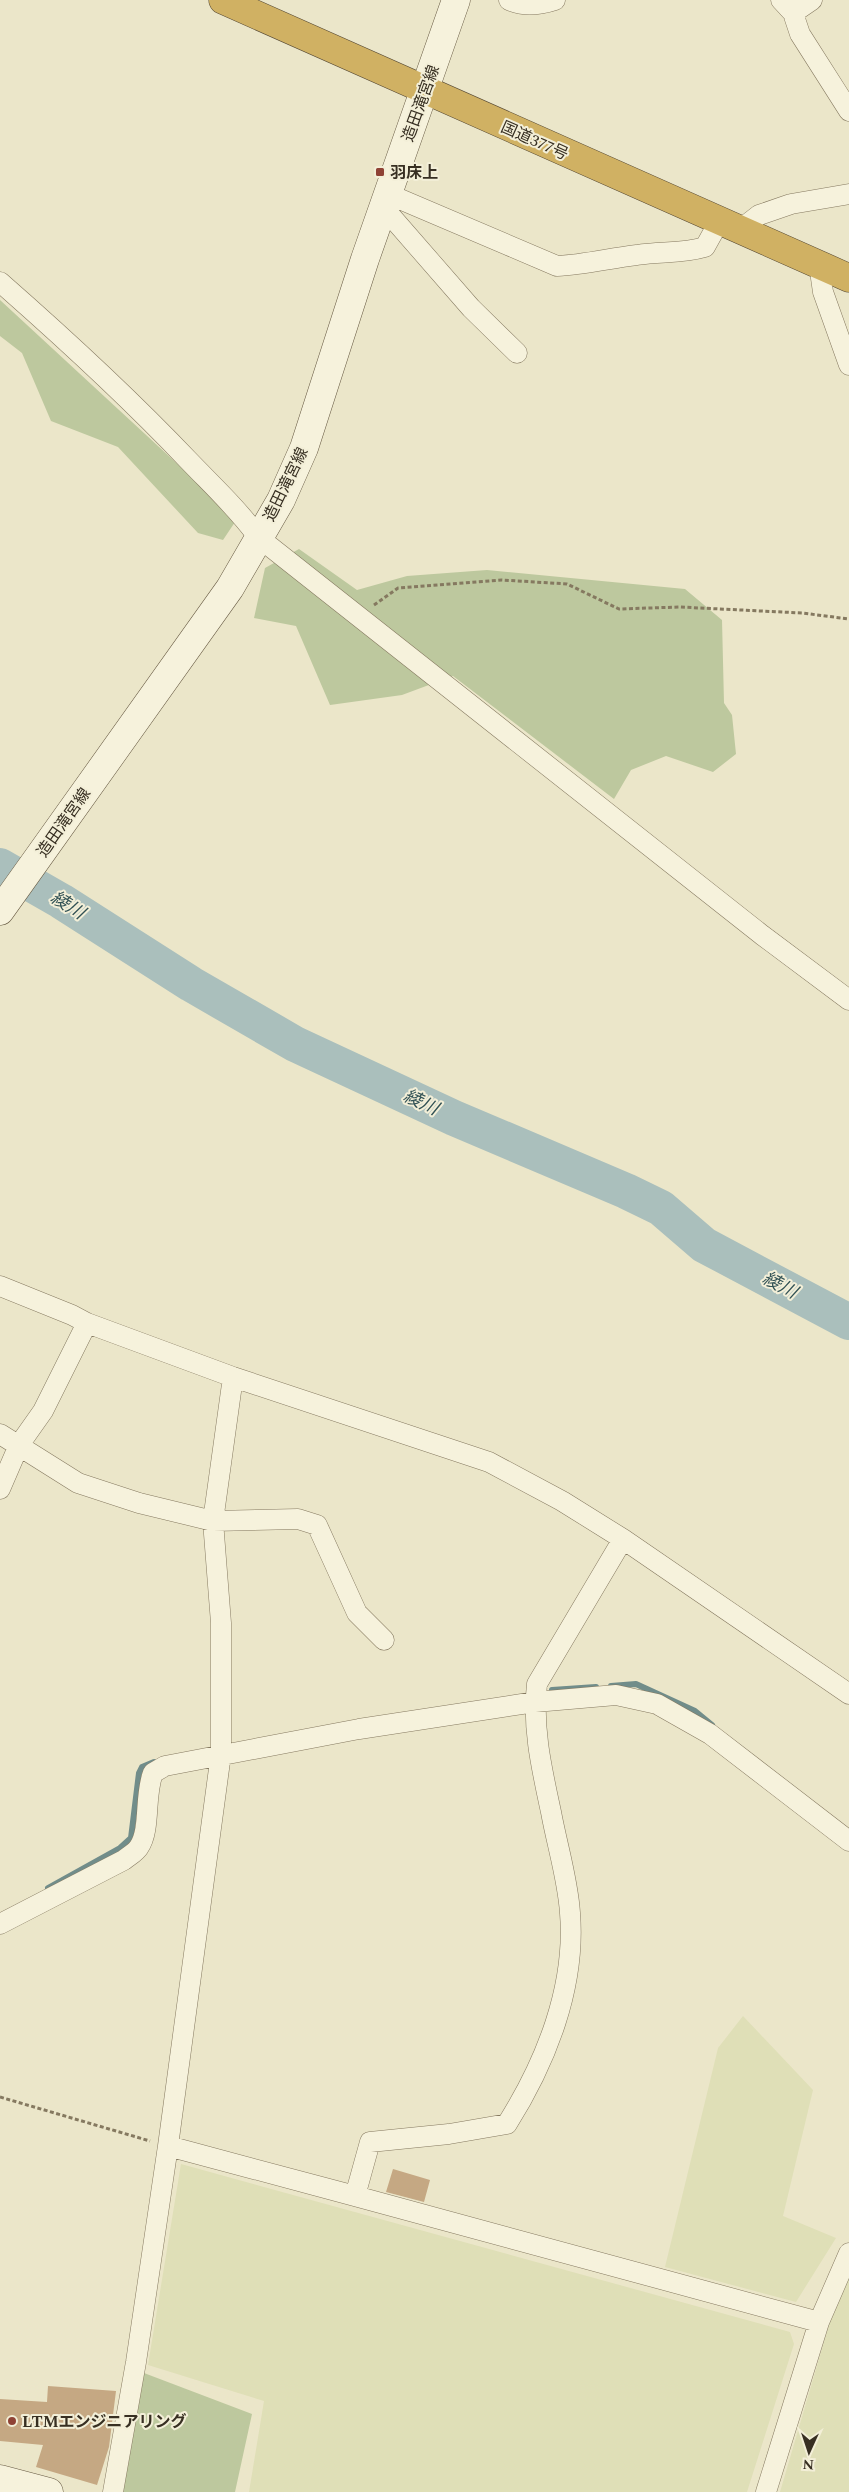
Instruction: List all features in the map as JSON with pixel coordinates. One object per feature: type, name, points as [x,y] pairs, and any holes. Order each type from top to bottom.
[{"type":"highway","name":"国道377号","points":[[223,0],[849,278]]},
{"type":"main road","name":"造田滝宮線","points":[[0,911],[230,588],[281,500],[304,448],[386,200],[456,0]]},
{"type":"main road","points":[[0,2479],[49,2492]]},
{"type":"street","points":[[509,0],[518,5],[545,4],[555,0]]},
{"type":"street","points":[[812,0],[787,6],[800,34],[849,111]]},
{"type":"street","points":[[386,200],[557,266],[582,265],[638,254],[686,253],[705,247],[730,225],[791,204],[849,194]]},
{"type":"street","points":[[386,200],[471,308],[516,353]]},
{"type":"street","points":[[819,264],[824,292],[849,365]]},
{"type":"street","points":[[0,282],[81,353],[144,415],[240,511],[258,537],[762,935],[849,1000]]},
{"type":"street","points":[[0,1286],[87,1323],[233,1377],[490,1462],[562,1501],[623,1539],[849,1694]]},
{"type":"street","points":[[0,1489],[19,1445],[43,1411],[87,1323]]},
{"type":"street","points":[[113,2492],[136,2362],[168,2146],[221,1754],[221,1623],[213,1521],[233,1377]]},
{"type":"street","points":[[0,1434],[78,1483],[139,1503],[213,1521],[298,1518],[316,1525],[357,1613],[384,1640]]},
{"type":"street","points":[[355,2196],[370,2142],[450,2134],[507,2124],[526,2094],[559,2015],[571,1952],[570,1912],[537,1743],[535,1702],[537,1684],[623,1539]]},
{"type":"street","points":[[0,1924],[124,1860],[138,1849],[145,1837],[147,1787],[152,1773],[165,1766],[221,1754],[535,1702],[616,1695],[657,1704],[710,1734],[849,1841]]},
{"type":"street","points":[[168,2146],[819,2322]]},
{"type":"street","points":[[766,2492],[819,2322],[849,2254]]},
{"type":"path","points":[[358,616],[398,588],[502,580],[566,584],[619,609],[680,607],[802,613],[849,619]]},
{"type":"path","points":[[0,2097],[168,2146]]},
{"type":"green space","points":[[0,300],[237,519],[223,540],[198,533],[118,447],[51,421],[22,353],[0,336]]},
{"type":"green space","points":[[299,549],[357,590],[407,576],[487,570],[685,589],[722,620],[724,703],[732,715],[736,754],[713,772],[666,756],[631,770],[614,799],[453,676],[402,695],[330,705],[296,626],[254,618],[265,568]]},
{"type":"green space","points":[[743,2016],[813,2090],[783,2216],[836,2238],[796,2302],[665,2267],[718,2048]]},
{"type":"green space","points":[[181,2164],[790,2332],[794,2344],[747,2492],[249,2492],[264,2401],[148,2365]]},
{"type":"green space","points":[[849,2274],[849,2492],[780,2492],[836,2301]]},
{"type":"green space","points":[[144,2373],[252,2414],[235,2492],[122,2492]]},
{"type":"building","points":[[393,2169],[430,2180],[424,2202],[386,2192]]},
{"type":"building","points":[[48,2386],[116,2391],[109,2447],[97,2485],[36,2467],[43,2445],[0,2441],[0,2399],[47,2402]]},
{"type":"waterway","name":"綾川","points":[[0,866],[61,901],[191,984],[295,1044],[454,1118],[626,1191],[661,1208],[704,1245],[849,1322]]},
{"type":"waterway","points":[[611,1686],[636,1684],[695,1711],[712,1725]]},
{"type":"waterway","points":[[552,1690],[596,1687]]},
{"type":"waterway","points":[[48,1888],[120,1848],[131,1838],[139,1773],[142,1767],[154,1762]]},
{"type":"place","name":"羽床上","points":[[380,172]]},
{"type":"place","name":"LTMエンジニアリング","points":[[12,2421]]}]
